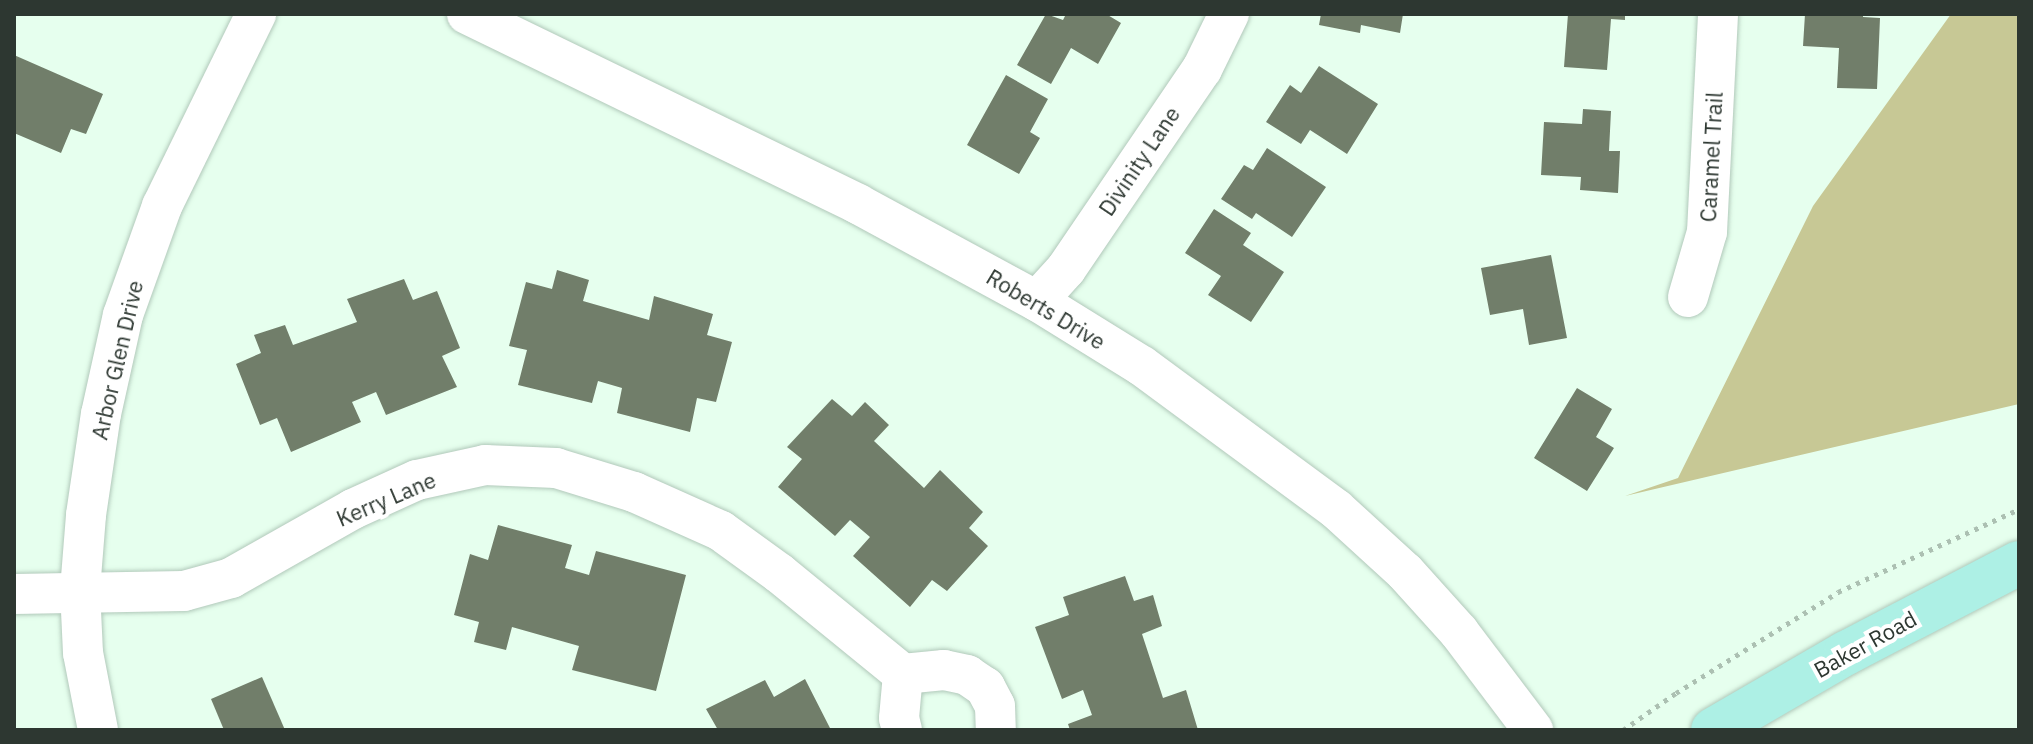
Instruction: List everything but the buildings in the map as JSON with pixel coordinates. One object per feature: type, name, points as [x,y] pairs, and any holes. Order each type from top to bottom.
[{"type":"main road","name":"Baker Road","points":[[1713,730],[1846,653],[2019,563]]},
{"type":"street","name":"Arbor Glen Drive","points":[[98,730],[83,653],[80,590],[86,515],[101,414],[123,315],[162,206],[256,14]]},
{"type":"street","name":"Roberts Drive","points":[[467,14],[858,204],[1037,301],[1142,366],[1336,509],[1405,572],[1459,632],[1533,730]]},
{"type":"street","name":"Divinity Lane","points":[[1037,301],[1066,269],[1202,69],[1229,14]]},
{"type":"street","name":"Caramel Trail","points":[[1688,297],[1707,232],[1718,14]]},
{"type":"street","name":"Kerry Lane","points":[[14,594],[80,590],[184,591],[231,578],[353,509],[417,480],[485,465],[556,468],[634,492],[721,531],[779,573],[903,674]]},
{"type":"street","points":[[902,730],[899,718],[903,674],[944,670],[967,675],[985,687],[995,706],[996,730]]},
{"type":"path","points":[[1623,730],[1676,693],[1838,592],[2019,509]]},
{"type":"green space","points":[[1951,14],[2019,14],[2019,404],[1625,496],[1678,478],[1813,206]]}]
